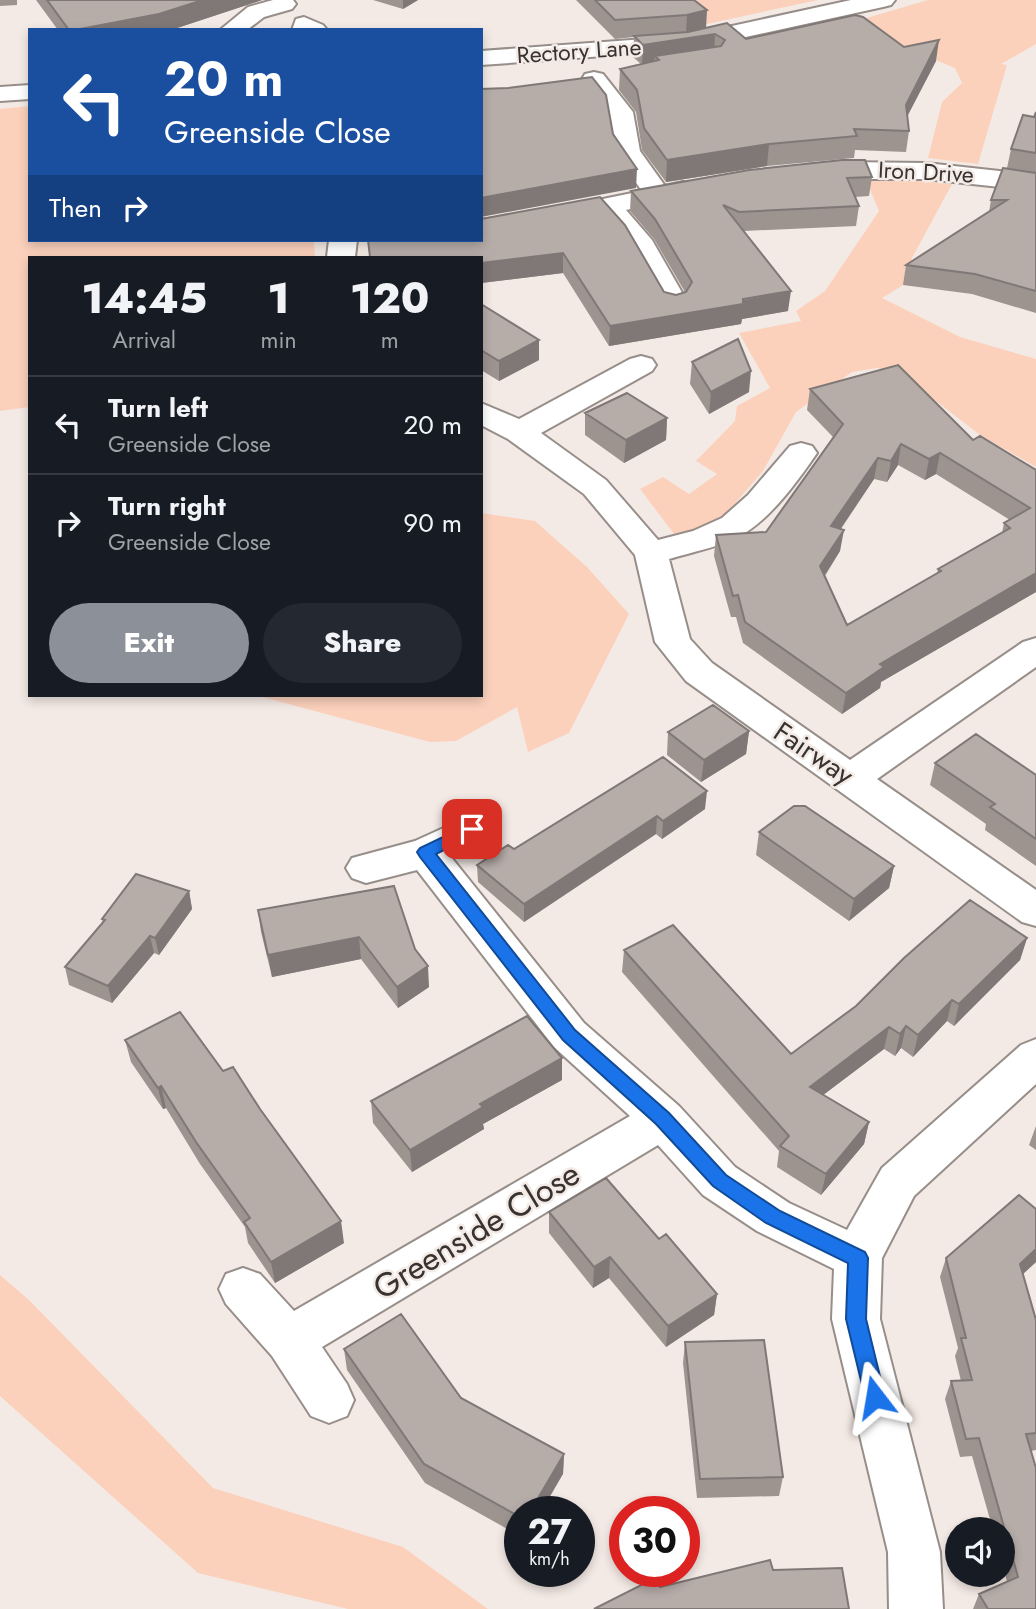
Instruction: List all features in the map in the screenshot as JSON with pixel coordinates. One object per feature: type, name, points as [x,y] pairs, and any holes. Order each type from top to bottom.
[{"type":"street","name":"Rectory Lane","points":[[483,58],[686,43],[883,0]]},
{"type":"street","points":[[235,28],[256,12],[281,2],[308,28]]},
{"type":"street","points":[[566,83],[606,77],[620,112],[627,152],[658,194]]},
{"type":"street","points":[[0,93],[28,92]]},
{"type":"street","name":"Iron Drive","points":[[785,174],[848,168],[917,168],[1036,183]]},
{"type":"street","points":[[483,228],[705,186]]},
{"type":"street","points":[[608,206],[638,240],[674,303]]},
{"type":"street","points":[[519,432],[641,365]]},
{"type":"street","name":"Fairway","points":[[483,413],[519,432],[595,487],[651,553],[673,642],[699,672],[716,687],[851,778],[1036,911]]},
{"type":"street","points":[[651,553],[733,526],[745,517],[801,453]]},
{"type":"street","points":[[851,778],[1036,650]]},
{"type":"street","points":[[366,868],[426,852],[472,829]]},
{"type":"street","points":[[426,852],[569,1035],[663,1119],[719,1181],[773,1217],[858,1258]]},
{"type":"street","points":[[916,1609],[914,1552],[856,1319],[858,1258],[898,1182],[1036,1057]]},
{"type":"street","name":"Greenside Close","points":[[289,1340],[663,1119]]},
{"type":"street","points":[[243,1289],[289,1340],[329,1399]]},
{"type":"shaded area","points":[[818,0],[707,24],[672,2]]},
{"type":"shaded area","points":[[928,0],[1036,0],[1036,44],[1001,64],[1007,65],[978,164],[928,158],[942,102],[962,83],[955,68],[846,24]]},
{"type":"shaded area","points":[[28,106],[28,242],[314,242],[315,256],[28,256],[28,407],[0,411],[0,109]]},
{"type":"shaded area","points":[[866,180],[916,180],[952,184],[912,258],[908,282],[882,298],[960,337],[1036,359],[1036,467],[980,435],[901,374],[877,368],[852,372],[796,412],[763,471],[718,523],[674,534],[640,489],[663,477],[689,494],[717,474],[696,461],[735,421],[737,406],[770,388],[739,333],[801,321],[796,311],[825,291],[879,211]]},
{"type":"shaded area","points":[[483,513],[535,521],[587,567],[629,614],[569,733],[528,752],[517,707],[456,741],[430,742],[262,697],[483,697]]},
{"type":"shaded area","points":[[0,1275],[29,1300],[213,1488],[403,1547],[488,1609],[348,1609],[198,1573],[0,1396]]},
{"type":"building","points":[[47,0],[203,0],[159,14],[86,28],[68,28]]},
{"type":"building","points":[[595,0],[694,0],[707,10],[687,15],[615,20]]},
{"type":"building","points":[[855,15],[863,17],[904,47],[939,40],[906,105],[909,131],[854,129],[857,136],[769,144],[667,160],[644,128],[637,90],[620,69],[659,60],[655,56],[721,46],[725,40],[715,34],[643,45],[634,36],[688,32],[727,23],[746,39]]},
{"type":"building","points":[[592,77],[606,95],[613,134],[637,169],[483,198],[483,89]]},
{"type":"building","points":[[1036,112],[1036,153],[1011,149],[1023,115],[1034,117]]},
{"type":"building","points":[[865,160],[872,177],[847,178],[859,206],[739,212],[723,205],[791,291],[743,299],[743,304],[610,326],[563,253],[483,263],[483,256],[370,256],[368,242],[483,242],[483,219],[600,197],[625,225],[664,292],[676,295],[686,292],[692,282],[655,219],[631,191],[749,170]]},
{"type":"building","points":[[1003,168],[1036,173],[1036,291],[975,274],[906,265],[1007,200],[991,200]]},
{"type":"building","points":[[483,305],[539,340],[499,361],[483,351]]},
{"type":"building","points":[[738,339],[751,371],[711,392],[692,362]]},
{"type":"building","points":[[898,365],[973,440],[980,436],[1036,470],[1036,573],[880,664],[884,667],[846,693],[745,622],[738,595],[733,596],[716,535],[766,532],[843,424],[810,389]],"holes":[[[901,444],[929,459],[940,453],[1030,508],[1004,523],[1010,528],[847,625],[820,566],[844,530],[831,526],[878,458],[891,461]]]},
{"type":"building","points":[[627,393],[667,418],[626,440],[585,413]]},
{"type":"building","points":[[713,705],[749,731],[704,760],[668,732]]},
{"type":"building","points":[[976,734],[1036,775],[1036,839],[990,807],[995,804],[935,763]]},
{"type":"building","points":[[663,757],[707,791],[663,821],[657,816],[524,904],[477,865],[508,845],[514,849]]},
{"type":"building","points":[[794,806],[805,806],[894,866],[854,899],[759,832]]},
{"type":"building","points":[[136,874],[189,891],[155,938],[150,936],[108,986],[65,967],[105,920],[102,919]]},
{"type":"building","points":[[394,886],[415,949],[428,966],[397,987],[359,937],[268,955],[258,910]]},
{"type":"building","points":[[970,900],[1027,938],[959,1004],[952,1000],[918,1035],[906,1026],[900,1034],[889,1027],[810,1087],[869,1122],[826,1174],[780,1146],[789,1136],[624,950],[673,925],[791,1054],[856,1006],[904,958]]},
{"type":"building","points":[[180,1012],[223,1071],[233,1067],[341,1221],[271,1262],[244,1222],[250,1218],[196,1142],[161,1086],[158,1088],[125,1040]]},
{"type":"building","points":[[527,1016],[562,1058],[480,1104],[483,1107],[410,1150],[371,1101]]},
{"type":"building","points":[[606,1178],[659,1239],[666,1234],[717,1294],[668,1326],[610,1257],[594,1267],[549,1212]]},
{"type":"building","points":[[1019,1195],[1036,1209],[1036,1249],[1020,1264],[1036,1320],[1036,1433],[1026,1434],[1036,1468],[1036,1609],[988,1609],[979,1594],[995,1587],[1015,1587],[1015,1578],[1018,1577],[1015,1566],[1015,1517],[1001,1517],[979,1438],[966,1439],[951,1381],[972,1380],[961,1338],[966,1338],[946,1258]]},
{"type":"building","points":[[401,1314],[461,1398],[564,1454],[539,1496],[504,1496],[504,1508],[424,1464],[344,1349]]},
{"type":"building","points":[[764,1340],[783,1477],[700,1479],[685,1342]]},
{"type":"building","points":[[770,1560],[773,1570],[842,1568],[849,1609],[594,1609],[637,1587],[700,1587],[700,1577]]},
{"type":"route","points":[[472,829],[426,852],[569,1035],[663,1119],[719,1181],[773,1217],[858,1258],[856,1319],[875,1397]]}]
